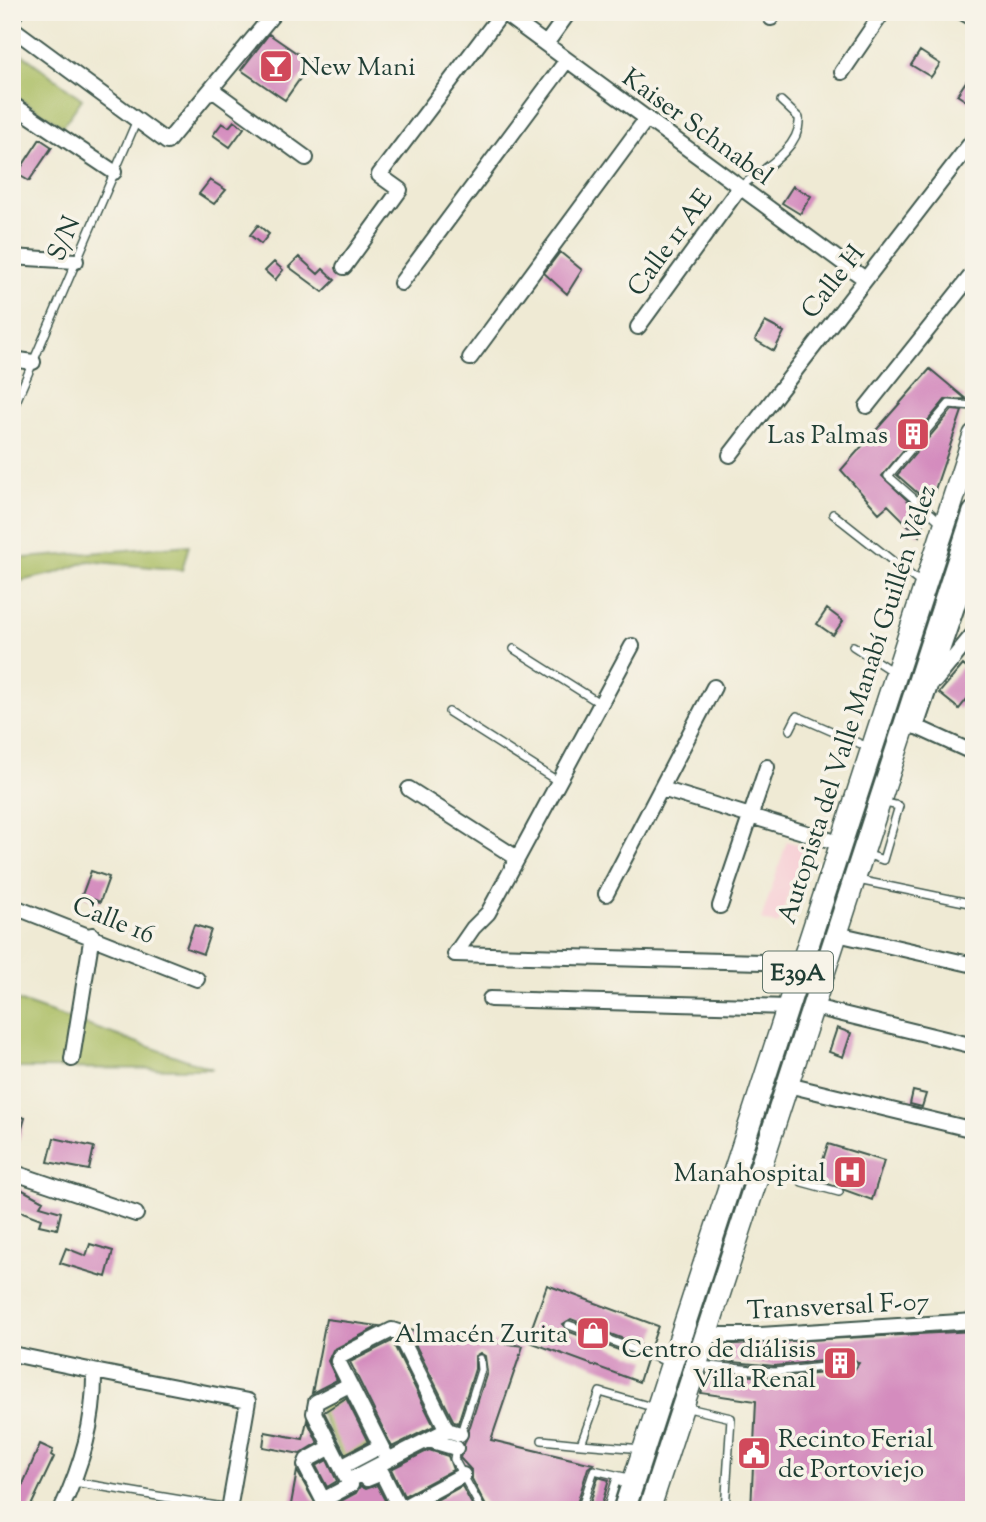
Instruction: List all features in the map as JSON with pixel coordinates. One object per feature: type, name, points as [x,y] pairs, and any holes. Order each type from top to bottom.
[{"type":"main road","name":"Autopista del Valle Manabí Guillén Vélez","points":[[624,1510],[974,435]]},
{"type":"main road","name":"Autopista del Valle Manabí Guillén Vélez","points":[[654,1509],[705,1335],[880,802],[911,719],[974,512]]},
{"type":"main road","points":[[773,1050],[797,1057]]},
{"type":"street","points":[[12,18],[16,12]]},
{"type":"street","points":[[12,28],[167,142],[275,12]]},
{"type":"street","points":[[344,267],[400,190],[379,175],[502,12]]},
{"type":"street","name":"Kaiser Schnabel","points":[[502,12],[865,279]]},
{"type":"street","points":[[546,44],[569,12]]},
{"type":"street","points":[[842,72],[883,12]]},
{"type":"street","points":[[401,283],[567,60]]},
{"type":"street","points":[[211,89],[306,158]]},
{"type":"street","points":[[12,104],[114,172]]},
{"type":"street","points":[[470,358],[647,118]]},
{"type":"street","name":"Calle H","points":[[730,455],[974,139]]},
{"type":"street","name":"Calle 11 AE","points":[[638,327],[740,187]]},
{"type":"street","points":[[12,257],[76,261]]},
{"type":"street","points":[[867,406],[974,272]]},
{"type":"street","points":[[12,359],[33,362]]},
{"type":"street","points":[[930,688],[974,557]]},
{"type":"street","points":[[974,633],[930,688],[911,719],[974,753]]},
{"type":"street","points":[[632,646],[488,913],[473,928],[456,954],[801,963]]},
{"type":"street","points":[[606,894],[714,687]]},
{"type":"street","points":[[720,906],[767,767]]},
{"type":"street","points":[[409,789],[517,858]]},
{"type":"street","points":[[662,789],[839,843]]},
{"type":"street","name":"Calle 16","points":[[12,906],[92,935],[197,979]]},
{"type":"street","points":[[837,934],[974,965]]},
{"type":"street","points":[[72,1059],[92,935]]},
{"type":"street","points":[[490,999],[787,1007]]},
{"type":"street","points":[[814,1006],[974,1045]]},
{"type":"street","points":[[788,1085],[974,1130]]},
{"type":"street","points":[[12,1172],[136,1214]]},
{"type":"street","name":"Transversal F-07","points":[[705,1335],[761,1335],[974,1321]]},
{"type":"street","points":[[341,1467],[429,1440],[454,1437],[398,1332],[392,1330],[341,1356],[338,1361],[384,1453]]},
{"type":"street","points":[[12,1354],[248,1401],[229,1509]]},
{"type":"street","points":[[61,1510],[74,1482],[89,1437],[94,1406],[94,1371]]},
{"type":"street","points":[[331,1447],[307,1460],[305,1465],[323,1500],[351,1485],[314,1413],[316,1402],[349,1385]]},
{"type":"street","points":[[348,1480],[364,1472],[384,1453]]},
{"type":"street","points":[[364,1472],[368,1480],[382,1474],[400,1509],[463,1475]]},
{"type":"lane","points":[[740,187],[791,145],[800,130],[799,118],[781,101]]},
{"type":"lane","name":"S/N","points":[[12,411],[137,120]]},
{"type":"lane","points":[[944,525],[888,476],[949,404],[974,405]]},
{"type":"lane","points":[[833,514],[924,586]]},
{"type":"lane","points":[[853,646],[895,674]]},
{"type":"lane","points":[[514,649],[601,704]]},
{"type":"lane","points":[[449,712],[559,782]]},
{"type":"lane","points":[[790,730],[797,716],[871,748]]},
{"type":"lane","points":[[855,879],[974,904]]},
{"type":"lane","points":[[802,1182],[839,1192]]},
{"type":"lane","points":[[569,1325],[672,1363]]},
{"type":"lane","points":[[480,1359],[481,1370],[454,1437],[454,1459],[481,1510]]},
{"type":"lane","points":[[696,1364],[774,1373],[853,1364]]},
{"type":"lane","points":[[581,1444],[600,1392],[645,1405]]},
{"type":"lane","points":[[682,1407],[730,1418],[725,1510]]},
{"type":"lane","points":[[542,1440],[644,1449]]},
{"type":"lane","points":[[581,1510],[594,1470],[633,1482]]},
{"type":"lane","points":[[607,1510],[616,1481],[633,1482]]},
{"type":"lane","points":[[74,1482],[229,1509]]},
{"type":"shaded area","points":[[787,841],[805,846],[778,925],[761,920]]},
{"type":"green space","points":[[14,48],[82,99],[63,126],[12,94]]},
{"type":"green space","points":[[189,545],[182,570],[88,561],[56,573],[12,583],[12,559]]},
{"type":"green space","points":[[12,999],[213,1069],[12,1068]]},
{"type":"green space","points":[[345,1392],[372,1444],[343,1459],[317,1406]]},
{"type":"building","points":[[946,12],[967,12],[974,17],[974,28]]},
{"type":"building","name":"New Mani","points":[[269,34],[311,63],[285,100],[241,70]]},
{"type":"building","points":[[920,51],[940,64],[931,77],[911,65]]},
{"type":"building","points":[[967,80],[974,85],[974,106],[957,95]]},
{"type":"building","points":[[234,121],[244,128],[230,147],[213,135],[222,123],[229,127]]},
{"type":"building","points":[[40,139],[52,147],[29,181],[17,174]]},
{"type":"building","points":[[210,180],[226,190],[214,204],[199,194]]},
{"type":"building","points":[[793,186],[811,196],[800,214],[782,203]]},
{"type":"building","points":[[258,225],[269,234],[261,244],[250,235]]},
{"type":"building","points":[[560,252],[582,270],[567,294],[544,273]]},
{"type":"building","points":[[299,257],[318,274],[323,269],[335,280],[323,292],[289,267]]},
{"type":"building","points":[[274,262],[283,270],[275,280],[265,271]]},
{"type":"building","points":[[765,322],[784,332],[774,351],[755,340]]},
{"type":"building","points":[[930,369],[966,399],[945,400],[882,476],[925,517],[919,536],[888,505],[879,513],[841,470]]},
{"type":"building","points":[[952,410],[962,411],[930,504],[897,475]]},
{"type":"building","points":[[827,609],[843,621],[833,635],[817,624]]},
{"type":"building","points":[[963,665],[974,675],[974,690],[959,709],[939,693]]},
{"type":"building","points":[[91,871],[109,877],[100,902],[82,895]]},
{"type":"building","points":[[194,925],[211,930],[203,954],[186,948]]},
{"type":"building","points":[[837,1028],[851,1033],[843,1057],[829,1052]]},
{"type":"building","points":[[913,1091],[926,1094],[922,1107],[910,1104]]},
{"type":"building","points":[[12,1114],[25,1118],[15,1153],[12,1152]]},
{"type":"building","points":[[54,1138],[94,1147],[89,1170],[48,1162]]},
{"type":"building","name":"Manahospital","points":[[828,1144],[884,1161],[872,1200],[817,1180]]},
{"type":"building","points":[[19,1188],[43,1201],[40,1206],[61,1212],[57,1229],[39,1225],[41,1219],[12,1208]]},
{"type":"building","points":[[90,1244],[113,1251],[106,1277],[60,1263],[66,1248],[86,1256]]},
{"type":"building","name":"Almacén Zurita","points":[[547,1285],[658,1326],[650,1349],[571,1319],[563,1324],[567,1331],[646,1360],[639,1382],[527,1341]]},
{"type":"building","points":[[326,1319],[379,1326],[333,1350],[328,1361],[337,1380],[312,1393]]},
{"type":"building","points":[[408,1330],[523,1346],[491,1440],[593,1464],[588,1468],[575,1510],[488,1510],[472,1479],[472,1471],[460,1458],[487,1372],[485,1356],[480,1353],[475,1356],[475,1369],[458,1423],[454,1422]]},
{"type":"building","points":[[974,1331],[974,1510],[751,1510],[756,1401],[701,1393],[708,1372],[774,1378],[854,1370],[859,1363],[852,1358],[774,1366],[712,1360],[717,1345]]},
{"type":"building","points":[[392,1341],[434,1426],[392,1447],[350,1362]]},
{"type":"building","points":[[346,1398],[368,1442],[345,1454],[324,1412]]},
{"type":"building","points":[[307,1420],[318,1443],[300,1454],[263,1447],[265,1432],[303,1439]]},
{"type":"building","points":[[40,1444],[53,1450],[51,1455],[54,1457],[29,1510],[12,1510]]},
{"type":"building","points":[[429,1450],[448,1456],[453,1470],[404,1496],[391,1469]]},
{"type":"building","points":[[327,1460],[337,1481],[327,1487],[316,1466]]},
{"type":"building","points":[[297,1471],[318,1508],[328,1508],[356,1493],[360,1486],[366,1489],[377,1485],[390,1510],[290,1510]]},
{"type":"building","points":[[598,1477],[609,1480],[600,1510],[588,1510]]},
{"type":"building","points":[[462,1486],[475,1510],[419,1510]]},
{"type":"place","name":"New Mani","points":[[276,66]]},
{"type":"place","name":"Las Palmas","points":[[913,434]]},
{"type":"place","name":"Manahospital","points":[[850,1172]]},
{"type":"place","name":"Almacén Zurita","points":[[593,1333]]},
{"type":"place","name":"Centro de diálisis Villa Renal","points":[[840,1363]]},
{"type":"place","name":"Recinto Ferial de Portoviejo","points":[[754,1453]]}]
